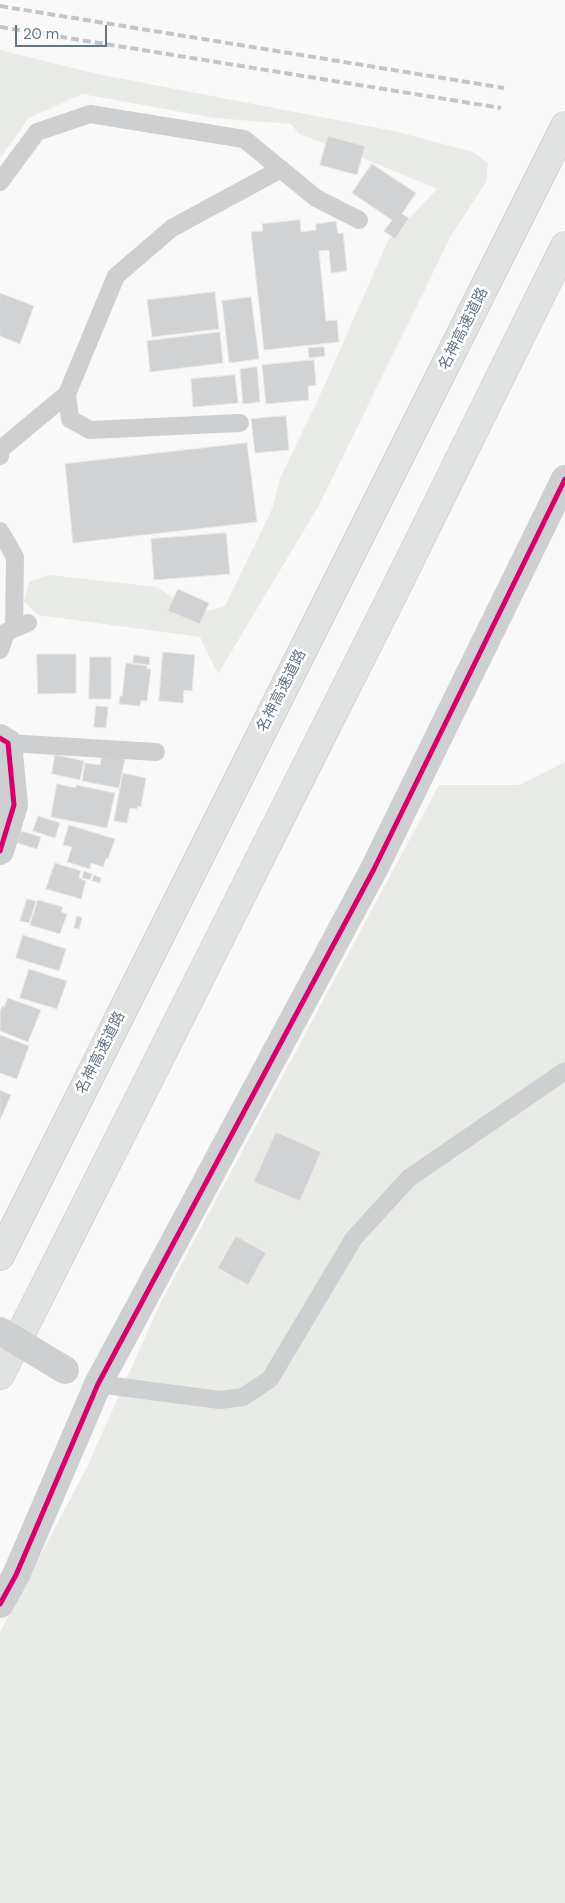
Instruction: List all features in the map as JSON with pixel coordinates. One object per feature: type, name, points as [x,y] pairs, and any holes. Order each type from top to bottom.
[{"type":"highway","name":"名神高速道路","points":[[0,1256],[565,126]]},
{"type":"highway","points":[[0,1375],[396,588],[565,246]]},
{"type":"street","points":[[0,1604],[16,1575],[98,1384],[374,869],[565,479]]},
{"type":"street","points":[[0,851],[14,805],[4,741]]},
{"type":"street","points":[[0,1331],[65,1370],[98,1384]]},
{"type":"lane","points":[[0,182],[37,132],[90,114],[244,139],[316,198],[359,220]]},
{"type":"lane","points":[[0,456],[1,449],[67,394],[116,276],[172,228],[281,169]]},
{"type":"lane","points":[[67,394],[70,419],[90,430],[240,423]]},
{"type":"lane","points":[[0,531],[15,557],[21,626],[6,632],[0,650]]},
{"type":"lane","points":[[4,741],[156,752]]},
{"type":"lane","points":[[98,1384],[220,1400],[244,1397],[270,1379],[354,1238],[409,1178],[565,1071]]},
{"type":"shaded area","points":[[0,50],[97,74],[394,131],[473,152],[488,163],[486,182],[452,234],[318,507],[218,674],[200,637],[38,615],[24,602],[29,582],[49,575],[157,587],[197,614],[225,606],[273,507],[280,478],[317,402],[388,241],[437,189],[299,134],[291,124],[214,118],[82,94],[29,118],[0,158]]},
{"type":"shaded area","points":[[565,762],[565,1903],[0,1903],[0,1632],[87,1467],[159,1306],[439,785],[519,785]]},
{"type":"building","points":[[328,136],[365,146],[357,175],[320,165]]},
{"type":"building","points":[[372,164],[416,193],[402,214],[409,218],[395,239],[384,231],[392,220],[352,193]]},
{"type":"building","points":[[300,220],[301,232],[316,230],[316,224],[336,221],[338,234],[343,233],[347,271],[331,273],[329,250],[319,251],[326,321],[337,320],[339,342],[264,350],[251,232],[263,231],[262,224]]},
{"type":"building","points":[[215,292],[219,329],[152,337],[147,300]]},
{"type":"building","points":[[0,293],[34,306],[20,344],[0,336]]},
{"type":"building","points":[[251,297],[259,359],[229,363],[222,301]]},
{"type":"building","points":[[220,332],[223,363],[150,372],[147,341]]},
{"type":"building","points":[[324,347],[325,356],[309,358],[308,348]]},
{"type":"building","points":[[314,360],[316,385],[308,386],[309,400],[266,404],[262,365]]},
{"type":"building","points":[[257,367],[260,402],[243,404],[240,369]]},
{"type":"building","points":[[235,375],[238,403],[193,407],[191,379]]},
{"type":"building","points":[[286,416],[289,450],[255,453],[251,419]]},
{"type":"building","points":[[247,443],[257,522],[73,543],[65,464]]},
{"type":"building","points":[[226,533],[230,574],[154,580],[151,539]]},
{"type":"building","points":[[178,589],[209,603],[200,624],[168,611]]},
{"type":"building","points":[[163,652],[195,655],[192,691],[184,690],[183,703],[159,701]]},
{"type":"building","points":[[37,654],[76,654],[76,693],[38,694]]},
{"type":"building","points":[[134,655],[150,657],[149,665],[133,663]]},
{"type":"building","points":[[90,657],[111,657],[111,699],[89,699]]},
{"type":"building","points":[[126,663],[147,666],[147,669],[151,669],[147,701],[141,700],[140,706],[119,704],[120,696],[122,696]]},
{"type":"building","points":[[96,706],[108,707],[106,728],[94,727]]},
{"type":"building","points":[[102,754],[125,759],[119,788],[82,781],[85,763],[100,765]]},
{"type":"building","points":[[55,755],[84,761],[80,780],[52,774]]},
{"type":"building","points":[[123,773],[146,778],[141,807],[138,806],[137,809],[130,808],[127,823],[114,821]]},
{"type":"building","points":[[57,784],[76,788],[76,785],[115,793],[107,828],[51,817]]},
{"type":"building","points":[[38,816],[60,823],[55,838],[33,831]]},
{"type":"building","points":[[69,825],[115,839],[103,867],[91,863],[90,869],[67,862],[72,847],[63,845]]},
{"type":"building","points":[[21,831],[41,837],[37,849],[17,843]]},
{"type":"building","points":[[55,863],[81,871],[79,878],[86,881],[81,899],[46,889]]},
{"type":"building","points":[[84,871],[92,874],[90,880],[82,878]]},
{"type":"building","points":[[94,875],[101,878],[100,883],[92,881]]},
{"type":"building","points":[[27,899],[36,901],[29,923],[20,921]]},
{"type":"building","points":[[38,900],[63,907],[61,912],[67,914],[60,934],[30,925]]},
{"type":"building","points":[[77,916],[82,918],[79,929],[74,928]]},
{"type":"building","points":[[23,935],[66,949],[59,971],[16,958]]},
{"type":"building","points":[[29,969],[67,981],[57,1009],[20,998]]},
{"type":"building","points":[[8,998],[41,1010],[28,1042],[0,1031],[0,1012]]},
{"type":"building","points":[[0,1035],[29,1046],[17,1079],[0,1073]]},
{"type":"building","points":[[0,1090],[11,1095],[0,1120]]},
{"type":"building","points":[[276,1132],[321,1152],[300,1201],[254,1182]]},
{"type":"building","points":[[236,1236],[266,1253],[248,1285],[218,1268]]},
{"type":"railway","points":[[0,6],[504,88]]},
{"type":"railway","points":[[0,27],[501,108]]},
{"type":"cycle path","points":[[0,1604],[16,1575],[98,1384],[374,869],[565,479]]},
{"type":"cycle path","points":[[0,738],[8,743],[14,805],[0,851]]}]
